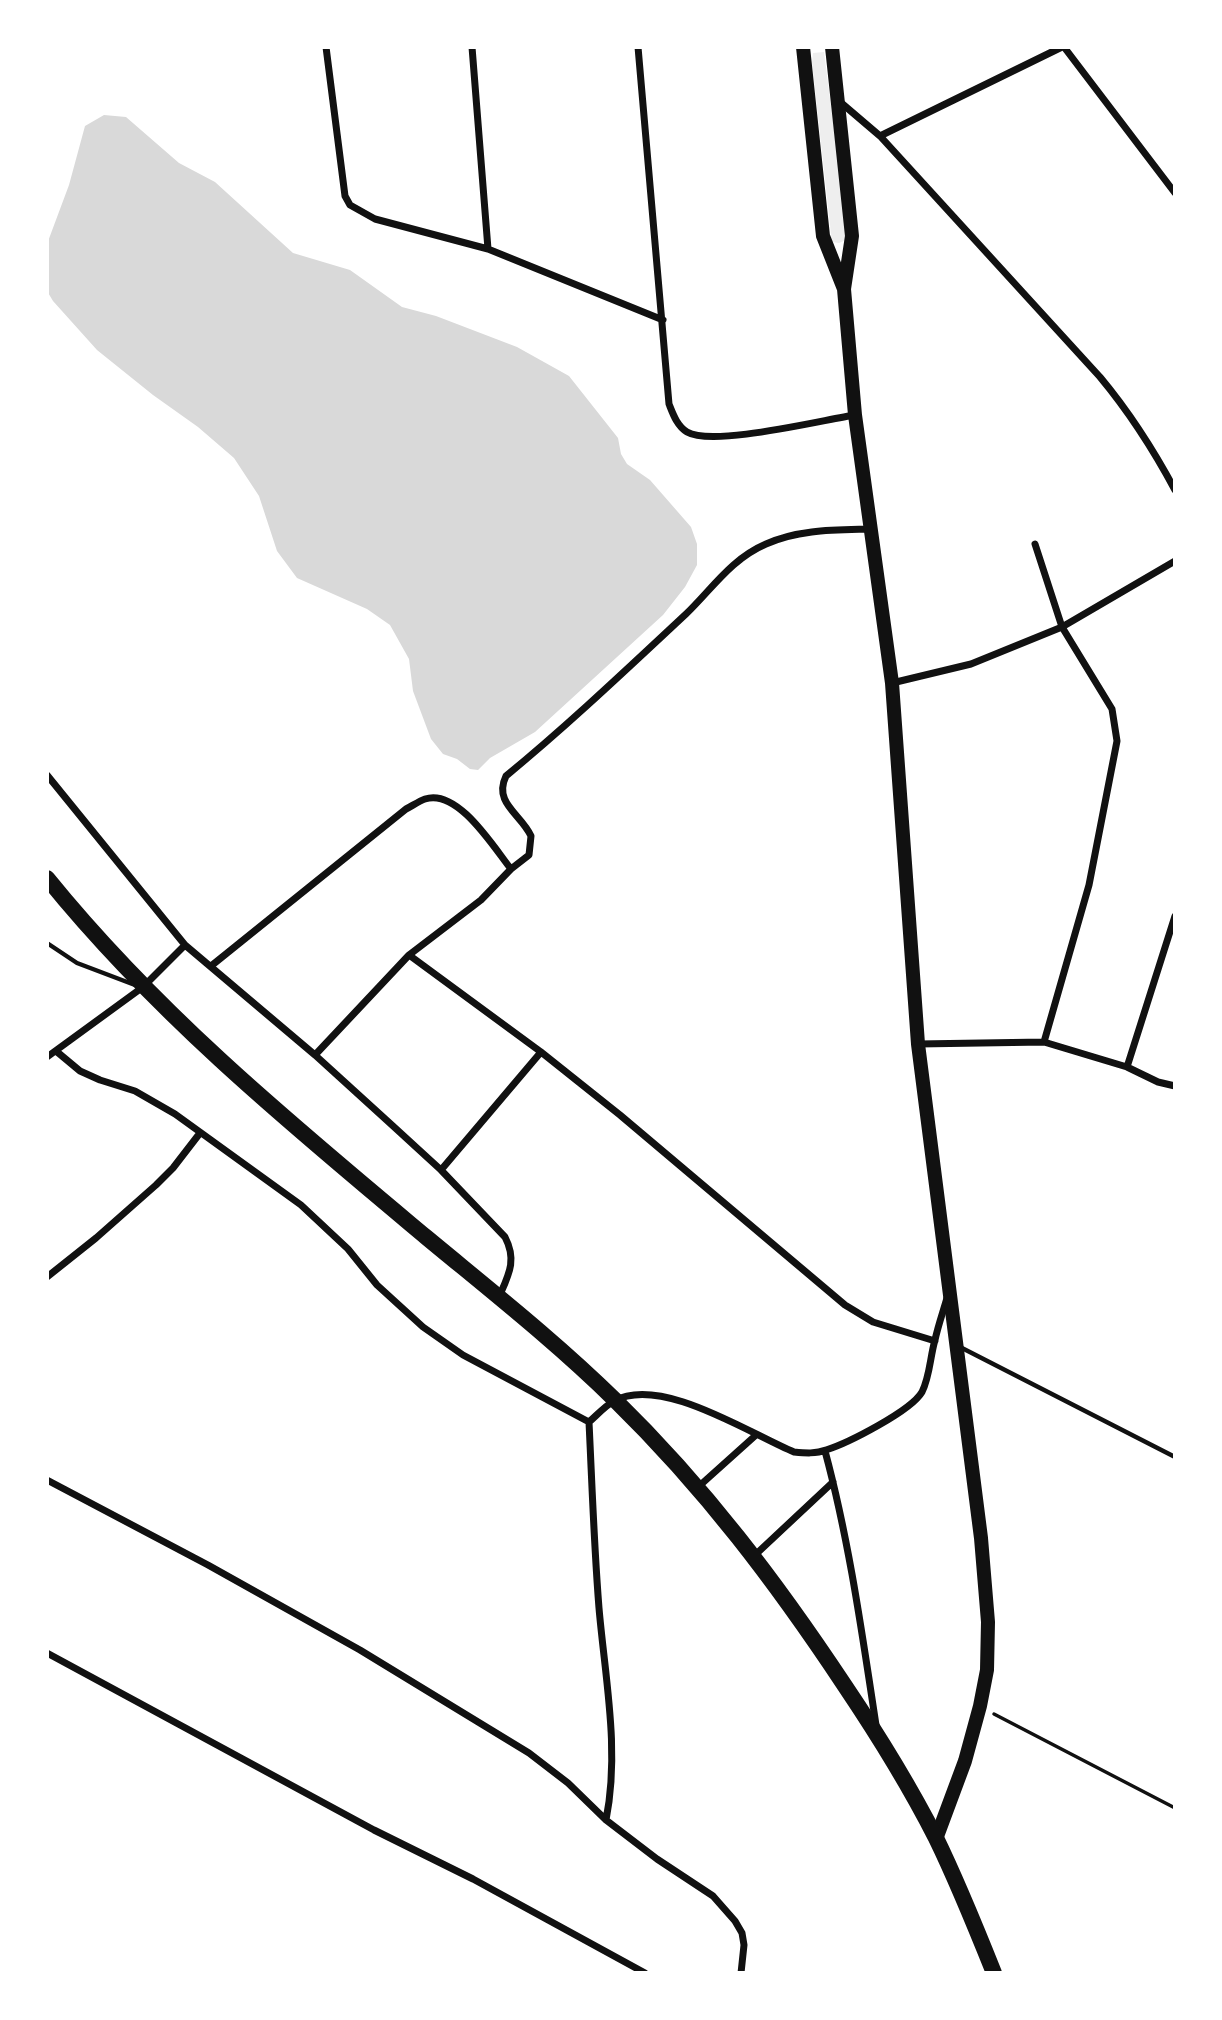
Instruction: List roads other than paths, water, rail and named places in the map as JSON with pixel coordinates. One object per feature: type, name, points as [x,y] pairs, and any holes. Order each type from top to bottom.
[{"type":"highway","points":[[47,878],[143,987],[266,1102],[499,1297],[615,1400],[697,1488],[754,1556],[802,1620],[877,1732],[936,1839],[994,1973]]},
{"type":"main road","points":[[803,47],[824,236],[844,289]]},
{"type":"main road","points":[[832,47],[852,236],[844,289],[855,415],[892,683],[918,1044],[981,1538],[988,1622],[987,1670],[980,1706],[965,1761],[936,1839]]},
{"type":"street","points":[[327,47],[345,196],[350,205],[375,219],[488,249],[663,320]]},
{"type":"street","points":[[472,47],[488,249]]},
{"type":"street","points":[[638,47],[669,404],[678,425],[686,432],[698,435],[738,435],[855,415]]},
{"type":"street","points":[[880,136],[1063,47],[1175,193]]},
{"type":"street","points":[[839,101],[880,136],[1127,409],[1148,440],[1175,490]]},
{"type":"street","points":[[315,1055],[409,956],[481,900],[529,855],[531,836],[504,802],[502,795],[506,776],[589,704],[692,608],[722,574],[748,554],[789,535],[872,529]]},
{"type":"street","points":[[1035,544],[1062,627],[1112,709],[1117,741],[1089,885],[1044,1042]]},
{"type":"street","points":[[892,683],[971,664],[1062,627],[1175,561]]},
{"type":"street","points":[[47,775],[185,945],[315,1055],[441,1170],[505,1237],[511,1248],[512,1267],[499,1297]]},
{"type":"street","points":[[211,966],[406,809],[426,799],[442,799],[456,806],[484,833],[511,869]]},
{"type":"street","points":[[1127,1067],[1175,916]]},
{"type":"street","points":[[47,1057],[143,987],[185,945]]},
{"type":"street","points":[[409,956],[541,1052],[845,1305],[873,1322],[935,1340]]},
{"type":"street","points":[[918,1044],[1044,1042],[1127,1067],[1158,1082],[1175,1086]]},
{"type":"street","points":[[56,1051],[80,1071],[155,1101],[317,1219],[348,1249],[377,1285],[423,1327],[463,1355],[589,1422]]},
{"type":"street","points":[[441,1170],[541,1052]]},
{"type":"street","points":[[47,1277],[156,1185],[200,1133]]},
{"type":"street","points":[[589,1422],[615,1400],[647,1395],[685,1401],[794,1452],[825,1451],[865,1432],[911,1405],[917,1398],[927,1378],[949,1293]]},
{"type":"street","points":[[589,1422],[599,1605],[612,1750],[612,1779],[606,1820]]},
{"type":"street","points":[[697,1488],[756,1435]]},
{"type":"street","points":[[825,1451],[859,1614],[877,1732]]},
{"type":"street","points":[[47,1480],[184,1552],[360,1650],[528,1753],[568,1783],[606,1820],[657,1859],[713,1896],[735,1920],[742,1933],[744,1945],[741,1973]]},
{"type":"street","points":[[754,1556],[833,1482]]},
{"type":"street","points":[[47,1653],[645,1973]]},
{"type":"lane","points":[[47,943],[77,963],[122,982],[143,987]]},
{"type":"lane","points":[[956,1345],[1175,1457]]}]
